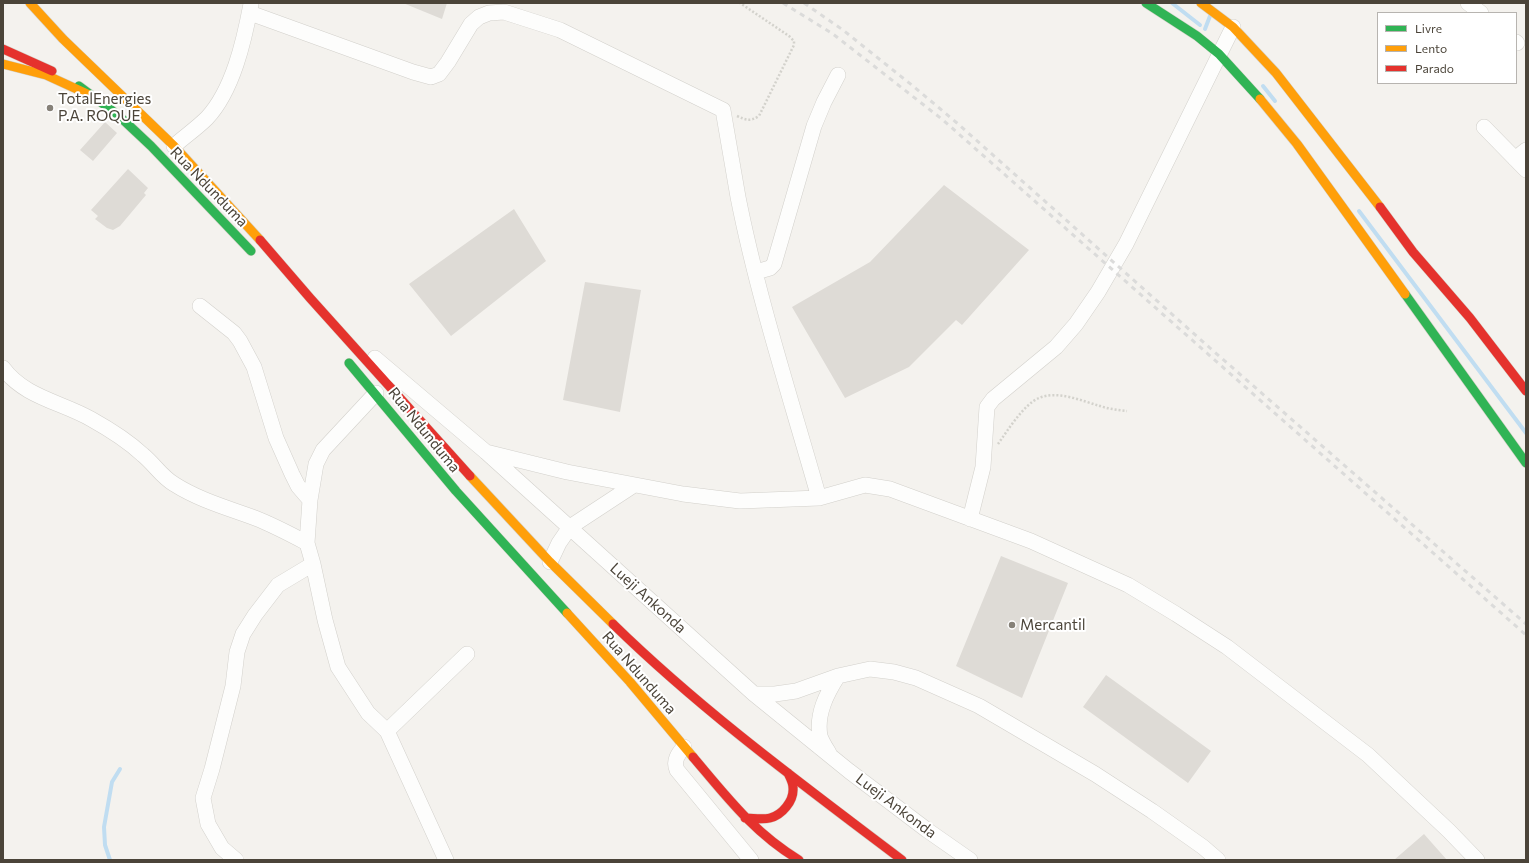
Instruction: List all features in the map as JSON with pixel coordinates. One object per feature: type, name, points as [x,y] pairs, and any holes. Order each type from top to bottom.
[{"type":"main road","name":"Rua Ndunduma","points":[[30,3],[63,39],[174,146],[241,218],[335,326],[457,462],[550,562],[640,650],[710,710],[788,773]]},
{"type":"main road","points":[[1146,3],[1197,36],[1219,54],[1257,95],[1297,144],[1526,463]]},
{"type":"main road","points":[[1201,3],[1233,27],[1276,73],[1352,170],[1413,252],[1470,318],[1526,391]]},
{"type":"main road","name":"Rua Ndunduma","points":[[3,49],[67,79],[94,97],[118,116],[151,146],[255,256]]},
{"type":"main road","points":[[3,64],[46,75],[94,97]]},
{"type":"main road","name":"Rua Ndunduma","points":[[344,357],[376,393],[456,491],[630,682],[745,818],[779,848],[799,860]]},
{"type":"main road","points":[[745,818],[769,818],[778,814],[785,808],[793,791],[793,783],[788,773]]},
{"type":"main road","points":[[788,773],[902,860]]},
{"type":"street","points":[[1468,3],[1480,12]]},
{"type":"street","points":[[174,146],[207,118],[224,93],[235,67],[250,8],[406,69],[431,77],[439,74],[471,24],[479,17],[489,13],[504,12],[560,30],[723,110],[738,197],[756,272],[819,498]]},
{"type":"street","points":[[970,519],[985,454],[988,407],[993,399],[1056,347],[1076,324],[1098,292],[1126,244],[1233,27]]},
{"type":"street","points":[[756,272],[770,268],[774,264],[814,126],[838,75]]},
{"type":"street","points":[[1484,127],[1520,154],[1526,170]]},
{"type":"street","points":[[200,306],[234,333],[240,341],[254,367],[276,438],[298,486],[310,500]]},
{"type":"street","name":"Lueji Ankonda","points":[[335,326],[486,452],[754,694],[927,830],[970,860]]},
{"type":"street","points":[[3,368],[10,378],[32,394],[91,419],[114,434],[143,454],[163,476],[178,487],[210,502],[257,518],[307,543]]},
{"type":"street","points":[[376,393],[323,450],[316,464],[310,500],[307,543],[338,668],[368,713],[387,731],[446,860]]},
{"type":"street","points":[[486,452],[567,472],[634,485],[683,494],[740,501],[819,498],[865,485],[874,486],[890,489],[1031,541],[1128,585],[1227,647],[1368,755],[1449,831],[1477,860]]},
{"type":"street","points":[[550,562],[559,543],[570,527],[634,485]]},
{"type":"street","points":[[236,860],[222,848],[208,824],[203,798],[233,686],[238,652],[243,634],[255,615],[278,585],[313,564]]},
{"type":"street","points":[[387,731],[467,654]]},
{"type":"street","points":[[754,694],[775,694],[796,691],[838,676],[870,669],[894,672],[916,678],[979,706],[1101,778],[1152,811],[1203,847],[1218,860]]},
{"type":"street","points":[[830,755],[820,736],[820,721],[822,707],[830,688],[838,676]]},
{"type":"street","points":[[684,747],[676,759],[675,765],[677,770],[751,860]]},
{"type":"path","points":[[723,110],[748,120],[752,120],[759,116],[794,45],[794,41],[789,36],[740,3]]},
{"type":"path","points":[[985,454],[995,448],[1023,411],[1039,398],[1057,396],[1072,398],[1087,401],[1099,406],[1127,411]]},
{"type":"building","points":[[403,3],[447,3],[442,19]]},
{"type":"building","points":[[105,122],[117,133],[93,161],[80,150]]},
{"type":"building","points":[[128,169],[148,188],[144,193],[146,195],[120,226],[113,230],[107,228],[95,219],[98,216],[91,210]]},
{"type":"building","points":[[944,185],[1029,250],[962,325],[956,320],[909,367],[845,398],[792,307],[870,262]]},
{"type":"building","points":[[514,209],[546,261],[451,336],[409,284]]},
{"type":"building","points":[[585,282],[641,290],[620,412],[563,400]]},
{"type":"building","name":"Mercantil","points":[[1001,556],[1068,583],[1022,698],[956,666]]},
{"type":"building","points":[[1106,675],[1211,751],[1188,783],[1083,707]]},
{"type":"building","points":[[1424,834],[1447,860],[1394,860]]},
{"type":"waterway","points":[[1172,3],[1200,25]]},
{"type":"waterway","points":[[1205,29],[1210,16]]},
{"type":"waterway","points":[[1263,86],[1275,101]]},
{"type":"waterway","points":[[1359,211],[1526,433]]},
{"type":"waterway","points":[[110,860],[105,845],[104,827],[112,782],[120,769]]},
{"type":"railway","points":[[783,3],[833,34],[943,120],[1526,635]]},
{"type":"railway","points":[[804,3],[843,30],[957,123],[1210,348],[1526,624]]},
{"type":"traffic: fast","points":[[1146,3],[1197,36],[1219,54],[1260,99]]},
{"type":"traffic: fast","points":[[79,86],[118,115],[151,146],[251,251]]},
{"type":"traffic: fast","points":[[1405,294],[1526,463]]},
{"type":"traffic: fast","points":[[349,363],[456,491],[567,613]]},
{"type":"traffic: slow","points":[[30,3],[63,39],[174,146],[260,240]]},
{"type":"traffic: slow","points":[[1201,3],[1233,27],[1276,73],[1380,207]]},
{"type":"traffic: slow","points":[[3,64],[46,75],[94,97]]},
{"type":"traffic: slow","points":[[1260,99],[1297,144],[1405,294]]},
{"type":"traffic: slow","points":[[470,476],[550,562],[613,624]]},
{"type":"traffic: slow","points":[[567,613],[630,682],[693,757]]},
{"type":"traffic: jam","points":[[3,49],[52,71]]},
{"type":"traffic: jam","points":[[1380,207],[1413,252],[1470,318],[1526,391]]},
{"type":"traffic: jam","points":[[260,240],[310,298],[470,476]]},
{"type":"traffic: jam","points":[[613,624],[717,717],[902,860]]},
{"type":"traffic: jam","points":[[693,757],[729,800],[754,826],[799,860]]},
{"type":"traffic: jam","points":[[745,818],[770,818],[783,811],[792,798],[793,793],[793,788],[788,773]]},
{"type":"place","name":"TotalEnergies P.A. ROQUE","points":[[50,108]]},
{"type":"place","name":"Mercantil","points":[[1012,625]]}]
